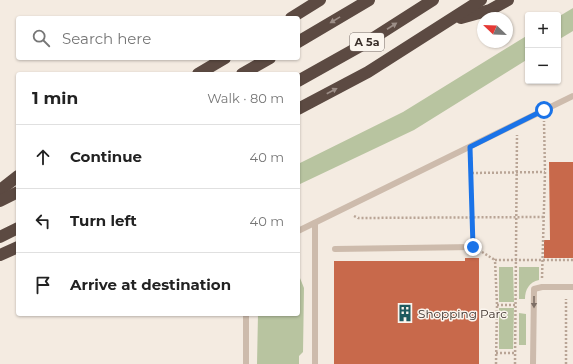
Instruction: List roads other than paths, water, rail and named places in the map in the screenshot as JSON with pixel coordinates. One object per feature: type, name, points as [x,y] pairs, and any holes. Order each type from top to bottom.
[{"type":"highway","points":[[294,16],[320,0]]},
{"type":"highway","points":[[300,41],[369,0]]},
{"type":"highway","name":"A 5a","points":[[300,80],[364,44],[432,0]]},
{"type":"highway","points":[[300,108],[368,72],[481,0]]},
{"type":"highway","points":[[450,21],[490,10],[508,0]]},
{"type":"highway","points":[[201,72],[222,60]]},
{"type":"highway","points":[[246,72],[266,60]]},
{"type":"highway","points":[[0,190],[16,178]]},
{"type":"highway","points":[[0,201],[16,193]]},
{"type":"highway","points":[[0,236],[16,229]]},
{"type":"highway","points":[[0,255],[16,248]]},
{"type":"lane","points":[[300,230],[573,96]]},
{"type":"lane","points":[[315,223],[315,364]]},
{"type":"lane","points":[[335,249],[473,247]]},
{"type":"lane","points":[[533,364],[534,289],[542,286],[573,287]]},
{"type":"lane","points":[[246,316],[246,364]]},
{"type":"place","name":"Shopping Parc","points":[[405,313]]}]
